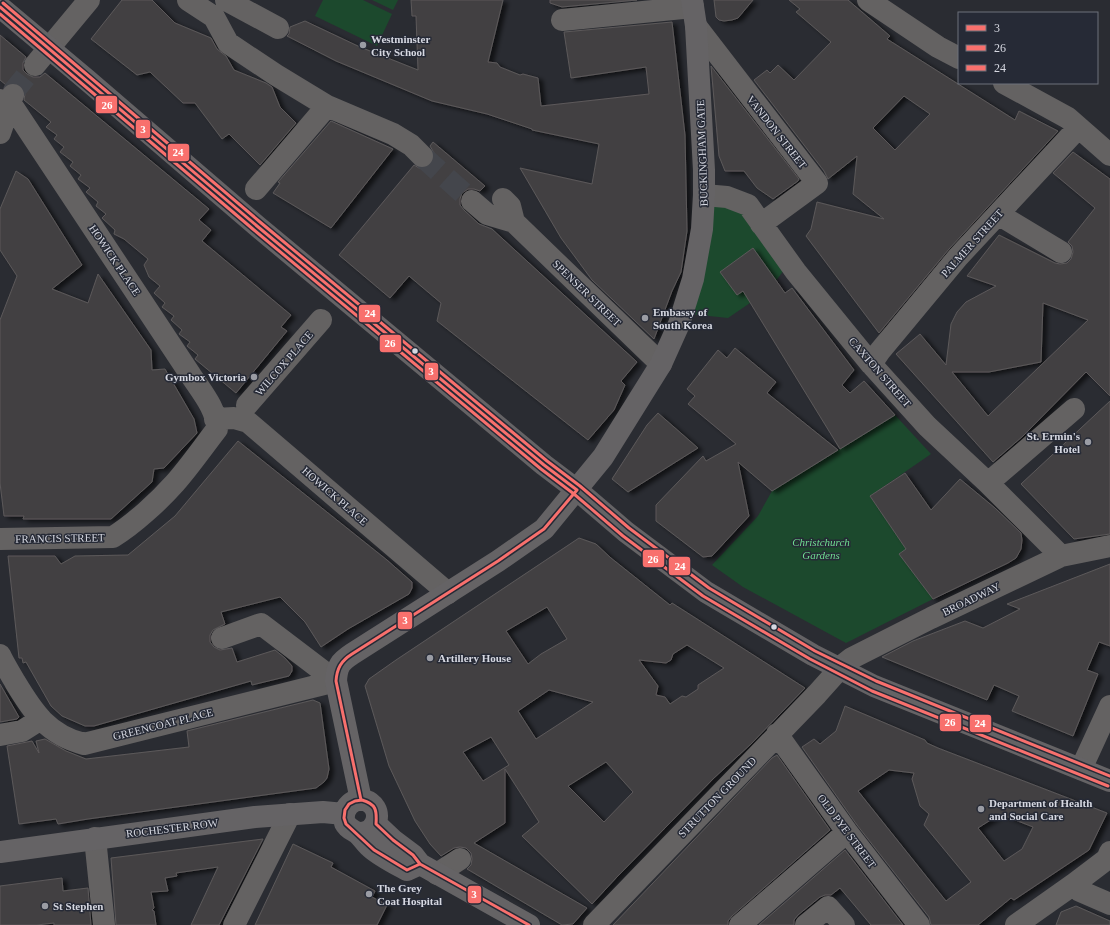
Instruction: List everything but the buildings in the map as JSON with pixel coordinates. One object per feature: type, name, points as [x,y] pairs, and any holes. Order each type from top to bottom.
[{"type":"main road","points":[[0,7],[257,226],[544,465],[577,490],[626,532],[706,592],[813,655],[874,686],[1110,781]]},
{"type":"main road","name":"BUCKINGHAM GATE","points":[[336,681],[336,671],[343,660],[498,561],[544,529],[603,457],[661,364],[679,324],[693,279],[702,229],[704,170],[693,11]]},
{"type":"main road","points":[[336,681],[361,800]]},
{"type":"main road","points":[[356,833],[366,833],[376,824],[377,818],[375,808],[366,801],[356,800],[348,805],[344,814],[345,824],[348,828],[356,833],[370,847],[407,870],[428,869]]},
{"type":"main road","name":"ROCHESTER ROW","points":[[0,852],[95,838],[290,814],[323,812],[344,814]]},
{"type":"main road","points":[[376,824],[428,869],[528,925]]},
{"type":"street","points":[[35,65],[89,0]]},
{"type":"street","points":[[188,0],[214,17],[228,43],[276,75],[327,106],[393,134],[411,145],[422,156]]},
{"type":"street","points":[[226,0],[278,28]]},
{"type":"street","points":[[868,0],[938,47],[958,57]]},
{"type":"street","points":[[562,20],[693,11]]},
{"type":"street","name":"VANDON STREET","points":[[693,11],[817,183],[761,224]]},
{"type":"street","points":[[1006,84],[1068,118],[1110,155]]},
{"type":"street","points":[[0,133],[8,100]]},
{"type":"street","name":"HOWICK PLACE","points":[[8,100],[190,374],[202,393],[216,424],[234,418],[248,422],[448,593]]},
{"type":"street","points":[[256,189],[327,106]]},
{"type":"street","name":"PALMER STREET","points":[[871,364],[958,257],[1043,176],[1078,128]]},
{"type":"street","name":"CAXTON STREET","points":[[704,195],[727,197],[748,205],[796,272],[871,364],[927,426],[988,483],[1061,556]]},
{"type":"street","points":[[504,199],[510,206],[514,222]]},
{"type":"street","points":[[472,201],[487,214],[514,222]]},
{"type":"street","points":[[1008,209],[1061,252]]},
{"type":"street","name":"SPENSER STREET","points":[[514,222],[661,364]]},
{"type":"street","name":"WILCOX PLACE","points":[[247,405],[321,320]]},
{"type":"street","points":[[988,483],[1074,409]]},
{"type":"street","name":"FRANCIS STREET","points":[[0,539],[113,537],[172,487],[216,424]]},
{"type":"street","name":"BROADWAY","points":[[840,669],[852,658],[931,618],[1061,556],[1110,546]]},
{"type":"street","points":[[222,638],[261,624],[336,681]]},
{"type":"street","name":"GREENCOAT PLACE","points":[[0,655],[27,703],[41,719],[54,732],[70,740],[84,744],[336,681]]},
{"type":"street","name":"STRUTTON GROUND","points":[[594,925],[840,669]]},
{"type":"street","points":[[1081,769],[1110,706]]},
{"type":"street","points":[[0,735],[22,731],[41,719]]},
{"type":"street","name":"OLD PYE STREET","points":[[777,734],[848,832],[919,925]]},
{"type":"street","points":[[234,925],[290,814]]},
{"type":"street","points":[[740,925],[848,832]]},
{"type":"street","points":[[95,838],[104,925]]},
{"type":"street","points":[[1016,925],[1107,859],[1110,852]]},
{"type":"street","points":[[428,869],[460,859]]},
{"type":"street","points":[[1074,884],[1080,891],[1110,904]]},
{"type":"street","points":[[806,925],[828,907],[844,925]]},
{"type":"green space","points":[[323,0],[363,0],[392,14],[377,46],[315,16]]},
{"type":"green space","points":[[372,0],[398,0],[393,10]]},
{"type":"green space","points":[[741,191],[784,270],[769,290],[728,318],[690,314],[712,206]]},
{"type":"green space","name":"Christchurch Gardens","points":[[895,415],[931,454],[870,496],[906,549],[899,554],[933,599],[846,643],[743,587],[712,565],[758,516],[772,491]]},
{"type":"tunnel","points":[[13,95],[14,91],[35,65]]},
{"type":"tunnel","points":[[422,156],[472,201]]},
{"type":"transit line","name":"24","points":[[3,3],[260,222],[547,461],[580,486],[629,528],[709,588],[815,651],[876,681],[1110,776]]},
{"type":"transit line","name":"3","points":[[0,7],[257,226],[544,465],[577,490]]},
{"type":"transit line","name":"26","points":[[0,14],[254,230],[541,469],[574,494],[623,536],[703,596],[810,659],[872,691],[1108,786]]},
{"type":"transit line","name":"3","points":[[361,800],[336,681],[337,672],[342,662],[352,654],[498,561],[544,529],[577,490]]},
{"type":"transit line","name":"3","points":[[362,800],[370,803],[375,808],[376,824],[393,840],[413,855],[420,864],[407,870],[374,850],[346,824],[344,818],[345,810],[349,804],[362,800]]},
{"type":"transit line","name":"3","points":[[420,864],[529,925]]},
{"type":"place","name":"Westminster City School","points":[[363,45]]},
{"type":"place","name":"Embassy of South Korea","points":[[645,318]]},
{"type":"place","name":"Gymbox Victoria","points":[[254,377]]},
{"type":"place","name":"St. Ermin's Hotel","points":[[1088,442]]},
{"type":"place","name":"Artillery House","points":[[430,658]]},
{"type":"place","name":"Department of Health and Social Care","points":[[981,809]]},
{"type":"place","name":"The Grey Coat Hospital","points":[[369,894]]},
{"type":"place","name":"St Stephen","points":[[45,906]]}]
